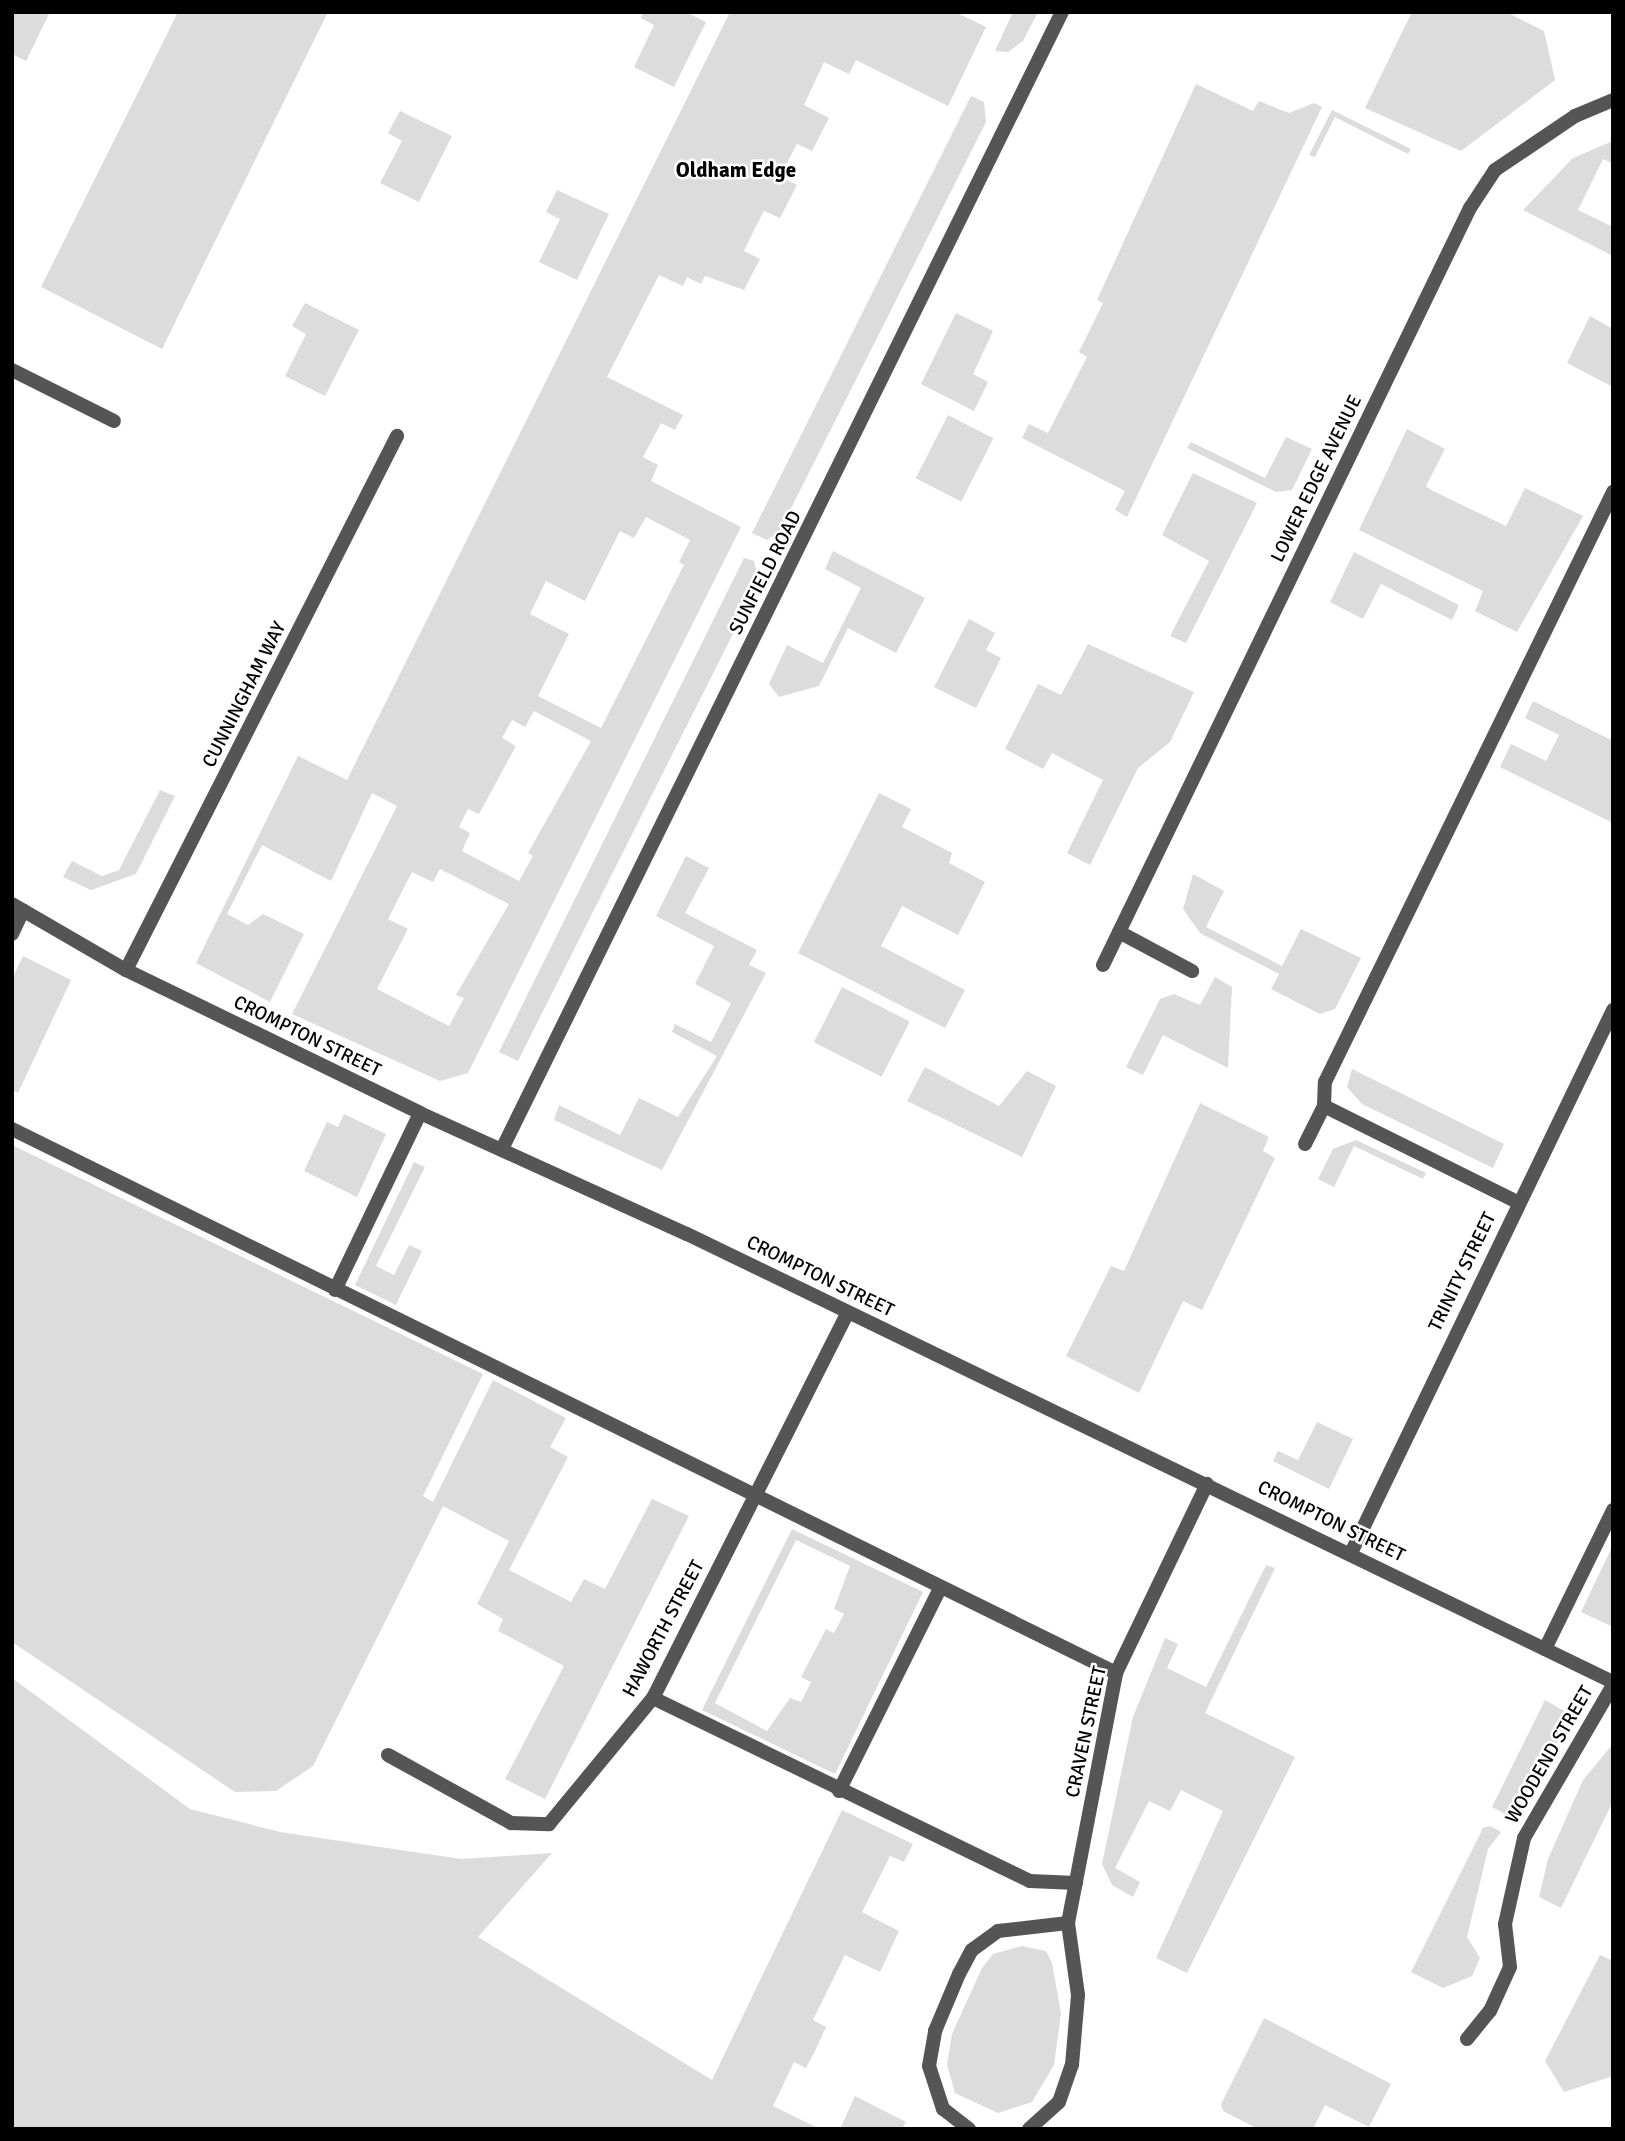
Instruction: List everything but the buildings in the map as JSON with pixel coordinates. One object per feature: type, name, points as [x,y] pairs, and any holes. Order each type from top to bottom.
[{"type":"street","name":"SUNFIELD ROAD","points":[[502,1149],[1062,12]]},
{"type":"street","name":"LOWER EDGE AVENUE","points":[[1103,965],[1470,208],[1495,170],[1575,116],[1613,100]]},
{"type":"street","points":[[12,370],[114,421]]},
{"type":"street","name":"CUNNINGHAM WAY","points":[[126,970],[151,931],[397,436]]},
{"type":"street","points":[[1305,1144],[1324,1106],[1330,1070],[1613,492]]},
{"type":"street","name":"CROMPTON STREET","points":[[18,907],[126,970],[420,1113],[848,1312],[1351,1553],[1613,1683]]},
{"type":"street","points":[[12,934],[18,907]]},
{"type":"street","points":[[1119,932],[1192,971]]},
{"type":"street","name":"TRINITY STREET","points":[[1351,1553],[1613,1010]]},
{"type":"street","points":[[1324,1106],[1519,1203]]},
{"type":"street","points":[[335,1290],[420,1113]]},
{"type":"street","points":[[12,1129],[754,1499],[1116,1673]]},
{"type":"street","name":"HAWORTH STREET","points":[[387,1755],[511,1823],[549,1825],[653,1698],[848,1312]]},
{"type":"street","name":"CRAVEN STREET","points":[[1029,2129],[1059,2102],[1072,2065],[1078,1995],[1068,1923],[1116,1673],[1207,1484]]},
{"type":"street","points":[[1545,1649],[1613,1510]]},
{"type":"street","points":[[839,1791],[940,1588]]},
{"type":"street","name":"WOODEND STREET","points":[[1467,2039],[1490,2011],[1510,1967],[1505,1924],[1524,1838],[1613,1683]]},
{"type":"street","points":[[653,1698],[839,1791],[1030,1881],[1076,1883]]},
{"type":"street","points":[[970,2129],[943,2109],[929,2066],[935,2031],[959,1974],[972,1950],[998,1931],[1068,1923]]},
{"type":"shaded area","points":[[12,12],[50,12],[26,61],[12,54]]},
{"type":"shaded area","points":[[178,12],[328,12],[162,349],[41,287]]},
{"type":"shaded area","points":[[643,12],[686,12],[706,22],[674,87],[634,67],[654,25],[641,18]]},
{"type":"shaded area","points":[[730,12],[955,12],[986,27],[948,106],[856,60],[849,74],[824,62],[804,105],[829,118],[812,151],[797,144],[780,176],[797,185],[780,218],[764,211],[753,232],[744,251],[760,259],[744,290],[705,276],[701,284],[687,277],[683,286],[659,275],[607,377],[683,415],[675,430],[661,423],[643,457],[658,465],[651,481],[741,527],[468,1073],[440,1081],[292,1014],[397,806],[372,793],[331,881],[262,845],[227,914],[248,925],[263,914],[304,934],[270,1002],[196,963],[298,756],[347,780]],"holes":[[[646,517],[690,540],[679,562],[684,565],[601,728],[538,696],[569,634],[530,614],[546,581],[585,601],[620,531],[634,538]],[[534,711],[591,741],[528,853],[533,856],[519,881],[462,851],[470,833],[459,827],[468,809],[479,814],[516,746],[502,738],[512,720],[525,727]],[[440,869],[509,904],[456,995],[464,998],[449,1026],[377,989],[408,929],[388,919],[412,872],[433,882]]]},
{"type":"shaded area","points":[[1013,12],[1038,12],[1023,41],[1008,52],[995,51]]},
{"type":"shaded area","points":[[1412,12],[1506,12],[1544,31],[1555,80],[1461,151],[1365,108]]},
{"type":"shaded area","points":[[1196,84],[1253,111],[1259,101],[1289,113],[1314,103],[1322,107],[1127,517],[1115,510],[1125,491],[1022,438],[1029,424],[1048,433],[1087,357],[1079,352],[1103,303],[1097,300]]},
{"type":"shaded area","points":[[971,96],[984,102],[986,122],[779,532],[767,540],[752,533]]},
{"type":"shaded area","points":[[1332,110],[1411,149],[1408,154],[1335,117],[1315,157],[1309,155]]},
{"type":"shaded area","points":[[400,111],[452,136],[419,202],[380,183],[402,141],[388,133]]},
{"type":"shaded area","points":[[1613,141],[1613,164],[1603,159],[1578,210],[1613,227],[1613,256],[1523,210],[1573,158]]},
{"type":"shaded area","points":[[557,190],[609,214],[577,280],[539,262],[560,219],[546,212]]},
{"type":"shaded area","points":[[305,303],[359,330],[325,396],[285,376],[306,334],[292,326]]},
{"type":"shaded area","points":[[956,313],[993,331],[973,374],[988,382],[974,411],[921,384]]},
{"type":"shaded area","points":[[1590,316],[1613,329],[1613,387],[1567,363]]},
{"type":"shaded area","points":[[948,415],[993,438],[961,501],[916,478]]},
{"type":"shaded area","points":[[1407,429],[1445,449],[1426,486],[1431,490],[1506,526],[1525,488],[1583,516],[1517,632],[1475,611],[1483,591],[1359,530]]},
{"type":"shaded area","points":[[1286,437],[1312,449],[1292,490],[1276,492],[1187,448],[1191,442],[1265,478]]},
{"type":"shaded area","points":[[1193,473],[1257,503],[1186,643],[1170,636],[1209,561],[1162,535]]},
{"type":"shaded area","points":[[833,551],[925,598],[896,653],[848,628],[819,686],[779,697],[769,684],[787,645],[823,663],[861,588],[825,569]]},
{"type":"shaded area","points":[[1354,552],[1459,605],[1452,620],[1381,584],[1363,619],[1330,602]]},
{"type":"shaded area","points":[[744,558],[754,561],[759,582],[518,1061],[499,1052]]},
{"type":"shaded area","points":[[969,619],[995,633],[986,650],[1001,658],[976,708],[934,687]]},
{"type":"shaded area","points":[[1088,644],[1194,692],[1170,742],[1138,768],[1090,865],[1067,853],[1103,780],[1052,753],[1043,769],[1005,749],[1038,684],[1061,695]]},
{"type":"shaded area","points":[[1533,701],[1613,741],[1613,823],[1500,767],[1511,744],[1546,761],[1559,735],[1525,718]]},
{"type":"shaded area","points":[[160,790],[175,796],[136,874],[91,890],[63,877],[72,861],[102,876],[119,870]]},
{"type":"shaded area","points":[[879,793],[911,809],[902,827],[952,853],[949,863],[985,882],[958,935],[902,906],[881,946],[965,990],[945,1028],[798,953]]},
{"type":"shaded area","points":[[686,856],[709,868],[685,913],[757,950],[749,965],[766,973],[662,1170],[554,1120],[559,1105],[620,1135],[639,1098],[678,1117],[717,1056],[672,1032],[675,1024],[711,1042],[731,1003],[695,984],[714,946],[656,916]]},
{"type":"shaded area","points":[[1193,874],[1224,891],[1206,927],[1282,966],[1301,929],[1361,958],[1335,1009],[1320,1014],[1271,989],[1279,974],[1200,933],[1183,909]]},
{"type":"shaded area","points":[[23,956],[71,980],[18,1093],[12,1090],[12,979]]},
{"type":"shaded area","points":[[1215,977],[1232,987],[1228,1068],[1163,1035],[1143,1075],[1126,1067],[1160,999],[1174,994],[1200,1005]]},
{"type":"shaded area","points":[[842,987],[910,1022],[882,1077],[814,1042]]},
{"type":"shaded area","points":[[925,1067],[999,1106],[1027,1071],[1056,1086],[1022,1157],[907,1101]]},
{"type":"shaded area","points":[[1352,1069],[1504,1144],[1493,1168],[1362,1104],[1347,1087]]},
{"type":"shaded area","points":[[1200,1103],[1269,1137],[1263,1151],[1275,1158],[1202,1310],[1183,1301],[1139,1393],[1066,1356],[1111,1266],[1124,1271]]},
{"type":"shaded area","points":[[344,1114],[386,1134],[357,1197],[304,1171],[327,1122],[338,1127]]},
{"type":"shaded area","points":[[1356,1140],[1426,1173],[1423,1179],[1354,1146],[1334,1187],[1318,1179],[1333,1149]]},
{"type":"shaded area","points":[[12,1145],[483,1374],[423,1496],[433,1502],[493,1380],[566,1418],[550,1447],[568,1457],[509,1570],[571,1602],[584,1579],[605,1589],[652,1499],[689,1516],[545,1799],[505,1779],[564,1666],[498,1631],[503,1619],[477,1604],[509,1541],[443,1506],[313,1766],[276,1791],[235,1792],[12,1642]]},
{"type":"shaded area","points":[[414,1162],[425,1167],[376,1266],[394,1275],[409,1245],[422,1251],[396,1305],[355,1285]]},
{"type":"shaded area","points":[[1317,1422],[1353,1439],[1329,1489],[1273,1461],[1278,1451],[1298,1460]]},
{"type":"shaded area","points":[[792,1529],[923,1592],[835,1774],[702,1710]],"holes":[[[796,1540],[850,1566],[834,1609],[844,1614],[834,1633],[826,1629],[801,1677],[811,1682],[801,1702],[790,1698],[767,1731],[715,1703]]]},
{"type":"shaded area","points":[[1613,1545],[1613,1627],[1581,1612]]},
{"type":"shaded area","points":[[1266,1565],[1275,1568],[1205,1713],[1295,1757],[1187,1973],[1156,1958],[1223,1811],[1181,1790],[1170,1811],[1149,1801],[1115,1868],[1140,1882],[1133,1897],[1112,1885],[1102,1864],[1133,1717],[1165,1638],[1178,1644],[1167,1668],[1206,1687]]},
{"type":"shaded area","points":[[12,1678],[190,1809],[280,1832],[461,1859],[552,1853],[478,1937],[712,2080],[842,1810],[913,1844],[904,1862],[890,1856],[862,1912],[899,1931],[880,1972],[845,1955],[813,2020],[826,2027],[816,2049],[806,2068],[794,2062],[773,2106],[820,2129],[12,2129]]},
{"type":"shaded area","points":[[1545,1700],[1566,1712],[1568,1725],[1511,1817],[1492,1807]]},
{"type":"shaded area","points":[[1613,1744],[1613,1801],[1561,1908],[1539,1897],[1548,1859],[1583,1780]]},
{"type":"shaded area","points":[[1490,1826],[1501,1832],[1488,1849],[1467,1937],[1480,1958],[1472,1976],[1443,1988],[1411,1972],[1483,1828]]},
{"type":"shaded area","points":[[1022,1946],[1046,1951],[1052,1963],[1061,2013],[1054,2065],[1032,2102],[998,2113],[955,2093],[947,2065],[952,2034],[982,1968],[993,1954]]},
{"type":"shaded area","points":[[1600,1955],[1613,1961],[1613,2076],[1564,2092],[1545,2061]]},
{"type":"shaded area","points":[[1264,2018],[1391,2084],[1369,2127],[1325,2105],[1313,2129],[1258,2129],[1223,2111],[1221,2104]]},
{"type":"shaded area","points":[[855,2096],[906,2122],[902,2129],[840,2129]]},
{"type":"district","name":"Oldham Edge","points":[[736,170]]}]
